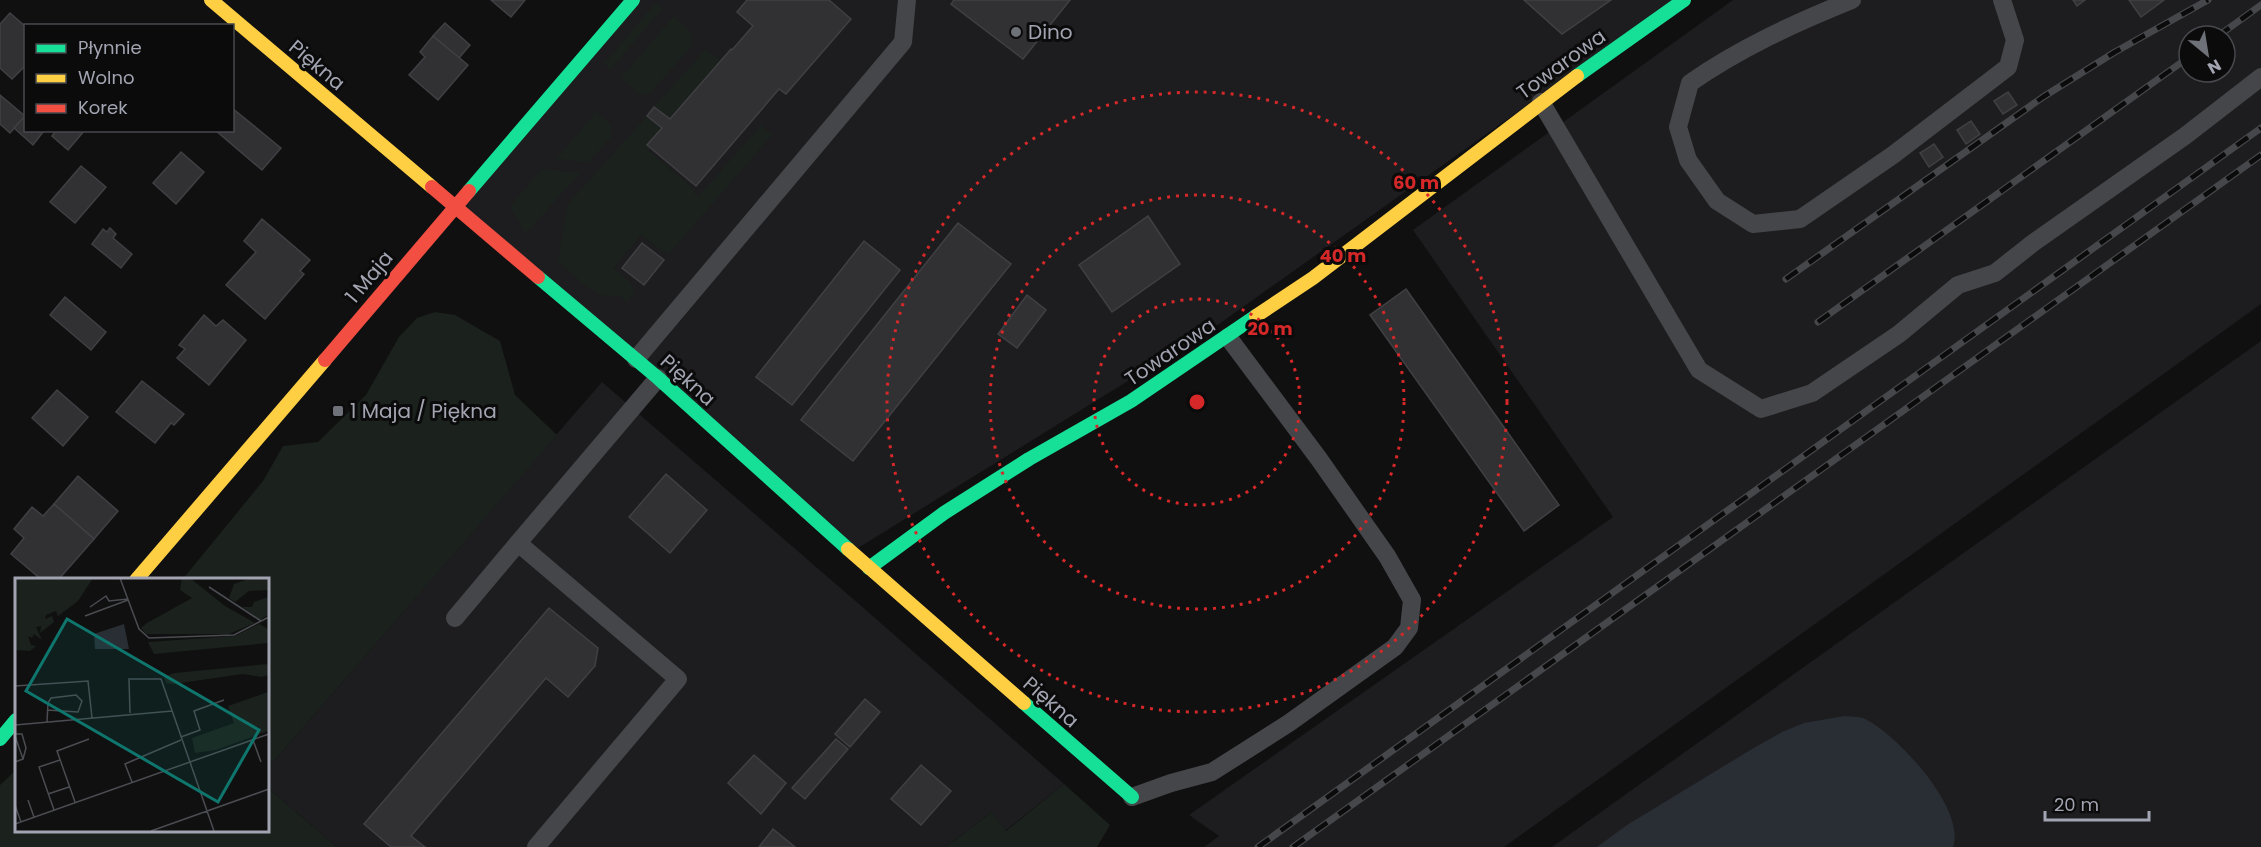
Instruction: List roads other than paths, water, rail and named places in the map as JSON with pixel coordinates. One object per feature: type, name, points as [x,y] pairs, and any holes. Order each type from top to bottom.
[{"type":"street","name":"Piękna","points":[[211,0],[658,378],[868,568],[1132,797]]},
{"type":"street","name":"1 Maja","points":[[138,578],[633,0]]},
{"type":"street","name":"Towarowa","points":[[868,568],[944,513],[1029,459],[1131,401],[1313,278],[1541,102],[1684,0]]},
{"type":"lane","points":[[636,359],[903,42],[907,0]]},
{"type":"lane","points":[[1852,0],[1794,23],[1721,61],[1690,83],[1678,127],[1689,160],[1717,201],[1753,224],[1800,219],[1893,155],[2008,67],[2014,40],[2002,0]]},
{"type":"lane","points":[[1541,102],[1700,370],[1761,409],[1812,393],[1899,334],[1958,285],[1995,273],[2033,243],[2185,136],[2261,77]]},
{"type":"lane","points":[[1132,797],[1212,772],[1288,723],[1395,647],[1409,628],[1412,600],[1388,556],[1228,337]]},
{"type":"lane","points":[[455,618],[658,378]]},
{"type":"lane","points":[[518,543],[678,679],[536,847]]},
{"type":"railway","points":[[1786,279],[2043,97],[2115,52],[2208,0]]},
{"type":"railway","points":[[2235,24],[2261,5]]},
{"type":"railway","points":[[1818,322],[2177,66]]},
{"type":"railway","points":[[1258,847],[2261,128]]},
{"type":"railway","points":[[1293,847],[2261,155]]},
{"type":"place","name":"Dino","points":[[1016,32]]},
{"type":"place","name":"1 Maja / Piękna","points":[[338,411]]}]
